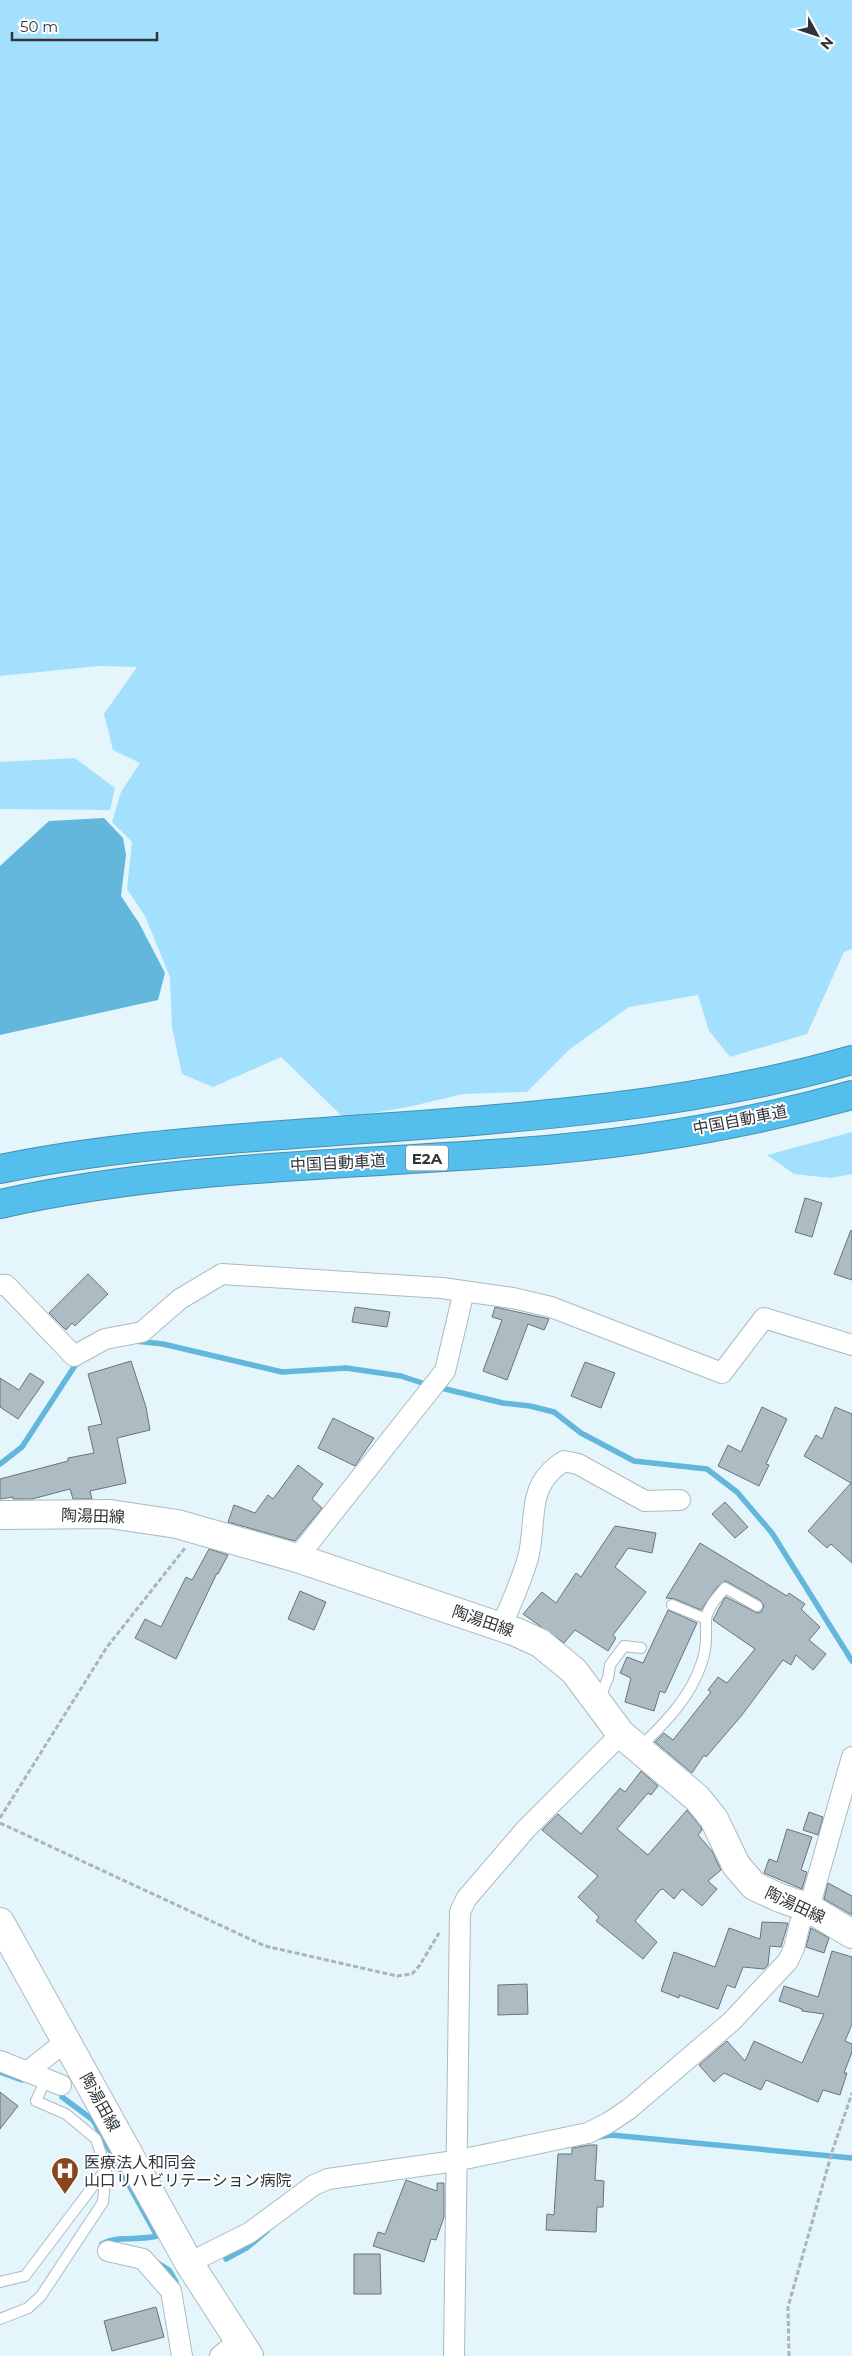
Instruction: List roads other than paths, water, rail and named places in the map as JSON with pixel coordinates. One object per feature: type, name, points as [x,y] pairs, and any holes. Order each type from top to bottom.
[{"type":"highway","name":"中国自動車道","points":[[0,1169],[110,1150],[238,1138],[517,1118],[653,1101],[737,1088],[815,1071],[852,1060]]},
{"type":"highway","name":"中国自動車道","points":[[0,1204],[113,1185],[251,1168],[522,1152],[642,1139],[741,1121],[852,1095]]},
{"type":"main road","name":"陶湯田線","points":[[0,1516],[110,1514],[177,1524],[297,1558],[501,1627],[540,1643],[574,1671],[630,1741],[697,1798],[714,1819],[736,1865],[754,1886],[810,1908],[852,1934]]},
{"type":"main road","name":"陶湯田線","points":[[0,1922],[189,2262],[236,2351]]},
{"type":"street","points":[[0,1285],[6,1285],[74,1356],[105,1339],[142,1332],[180,1299],[222,1274],[464,1291],[551,1307],[722,1373],[764,1318],[852,1345]]},
{"type":"street","points":[[297,1558],[445,1371],[464,1291]]},
{"type":"street","points":[[501,1627],[523,1576],[530,1549],[536,1491],[552,1469],[564,1462],[578,1464],[645,1500],[680,1500]]},
{"type":"street","points":[[454,2356],[455,2161],[460,1912],[466,1898],[513,1843],[630,1741]]},
{"type":"street","points":[[189,2262],[249,2233],[314,2185],[328,2179],[455,2161],[588,2132],[629,2109],[732,2021],[788,1961],[794,1948],[800,1923],[810,1908],[852,1757]]},
{"type":"street","points":[[27,2072],[66,2041]]},
{"type":"street","points":[[0,2061],[53,2082]]},
{"type":"street","points":[[108,2251],[143,2260],[171,2291],[182,2356],[187,2356]]},
{"type":"lane","points":[[630,1741],[671,1717],[691,1686],[702,1662],[708,1634],[706,1619],[716,1599],[725,1588],[758,1606]]},
{"type":"lane","points":[[672,1605],[706,1619]]},
{"type":"lane","points":[[598,1703],[608,1678],[610,1665],[624,1646],[641,1648]]},
{"type":"lane","points":[[0,2319],[28,2308],[41,2296],[103,2202],[106,2169],[96,2139],[66,2114],[36,2101],[53,2082]]},
{"type":"lane","points":[[0,2282],[25,2276],[106,2169]]},
{"type":"waterway","points":[[135,1341],[163,1344],[282,1372],[346,1368],[401,1376],[428,1385]]},
{"type":"waterway","points":[[0,1464],[22,1447],[76,1364],[81,1361]]},
{"type":"waterway","points":[[437,1387],[503,1403],[530,1406],[554,1412],[581,1433],[634,1461],[707,1469],[737,1492],[772,1533],[852,1661]]},
{"type":"waterway","points":[[0,2072],[22,2080]]},
{"type":"waterway","points":[[62,2097],[93,2120],[157,2236],[108,2241],[102,2244]]},
{"type":"waterway","points":[[598,2137],[611,2135],[852,2158]]},
{"type":"waterway","points":[[226,2259],[248,2247],[267,2231]]},
{"type":"waterway","points":[[153,2260],[169,2270],[176,2282]]},
{"type":"place","name":"医療法人和同会 山口リハビリテーション病院","points":[[65,2195]]}]
